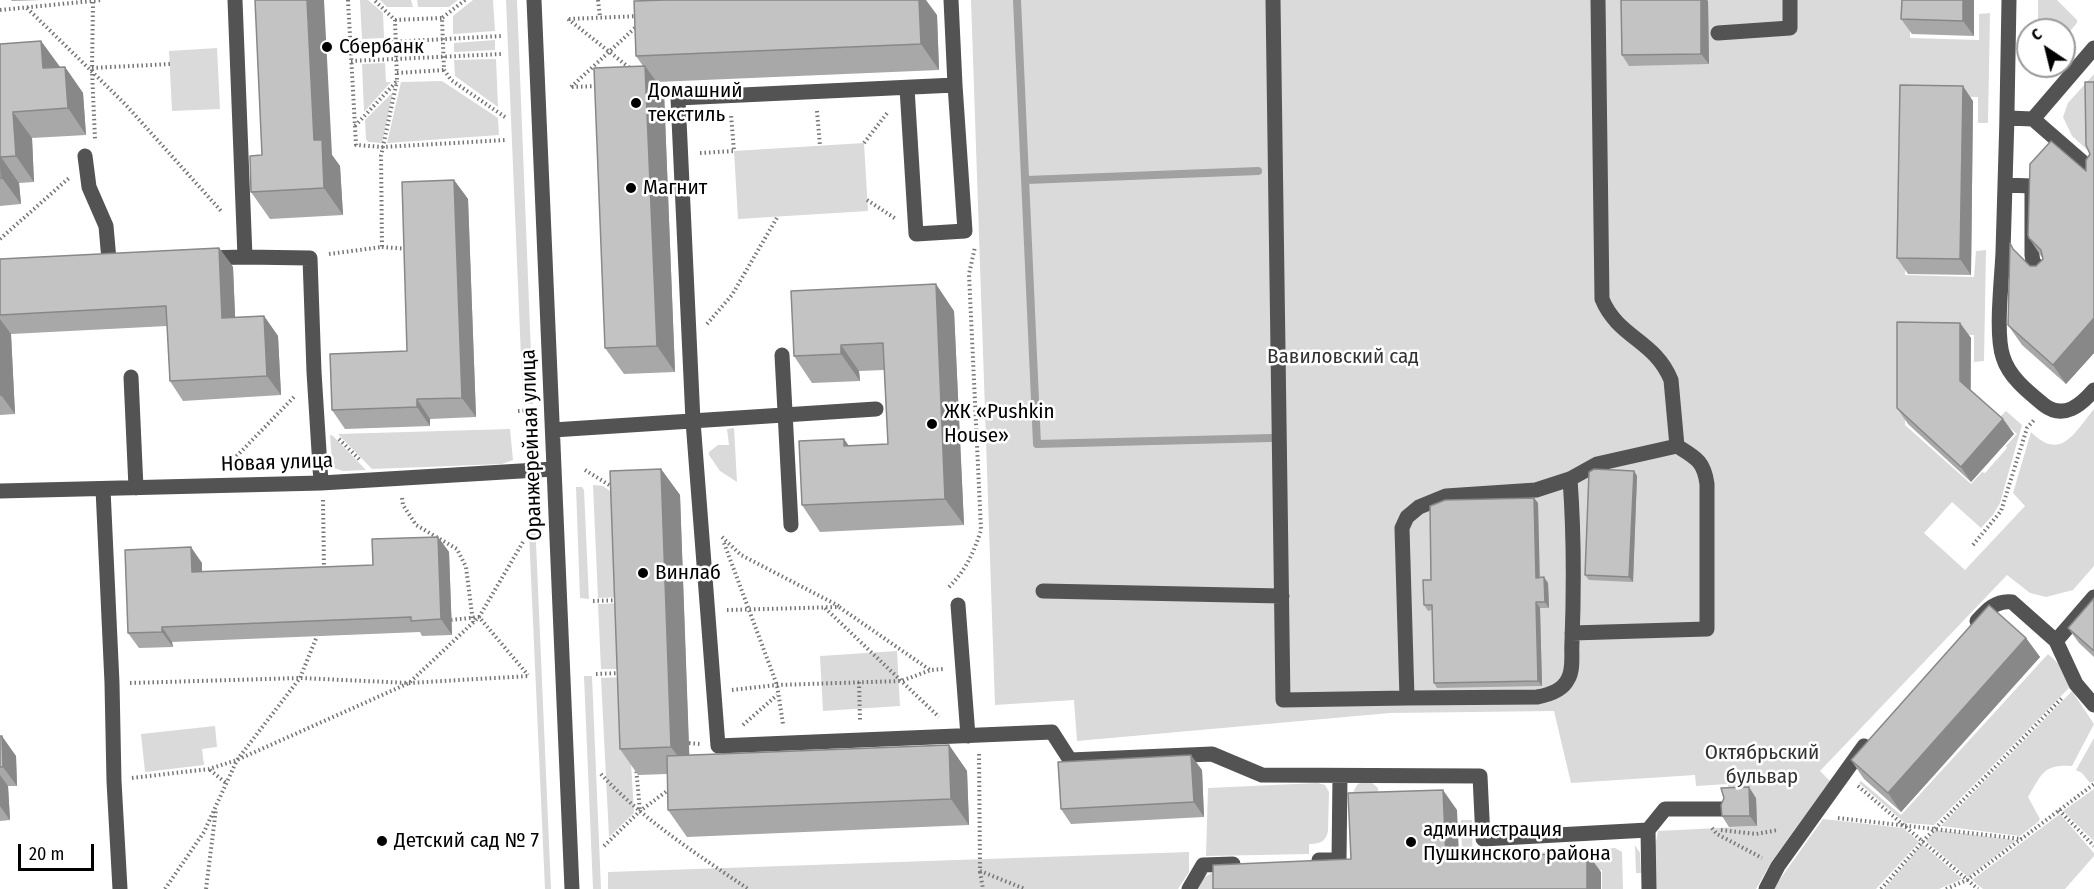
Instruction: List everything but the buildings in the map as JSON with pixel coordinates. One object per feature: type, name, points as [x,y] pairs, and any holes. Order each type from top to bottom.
[{"type":"street","points":[[235,0],[245,257]]},
{"type":"street","name":"Оранжерейная улица","points":[[534,0],[572,889]]},
{"type":"street","points":[[907,88],[916,234],[965,231],[951,0]]},
{"type":"street","points":[[1273,0],[1283,700],[1537,697],[1550,694],[1568,680],[1571,668],[1572,509],[1570,479]]},
{"type":"street","points":[[1598,0],[1602,299],[1613,320],[1653,352],[1667,370],[1671,380],[1677,446]]},
{"type":"street","points":[[1718,33],[1790,28],[1790,0]]},
{"type":"street","points":[[2009,0],[2008,118],[2000,318],[2002,355],[2016,380],[2046,406],[2058,412],[2070,410],[2082,404],[2094,390]]},
{"type":"street","points":[[2033,119],[2094,48]]},
{"type":"street","points":[[955,85],[678,98],[693,421],[718,746],[1052,732],[1070,760],[1212,754],[1262,775],[1480,776],[1483,839],[1648,830]]},
{"type":"street","points":[[2008,118],[2033,119],[2094,171]]},
{"type":"street","points":[[85,160],[89,186],[106,226],[109,260]]},
{"type":"street","points":[[2005,185],[2032,186],[2033,262],[2047,276]]},
{"type":"street","points":[[189,258],[310,258],[322,490]]},
{"type":"street","points":[[782,356],[791,525]]},
{"type":"street","points":[[131,377],[136,488]]},
{"type":"street","points":[[552,430],[876,409]]},
{"type":"street","points":[[1407,698],[1402,528],[1407,517],[1419,507],[1446,496],[1536,490],[1570,479],[1597,464],[1677,446],[1700,461],[1706,472],[1707,629],[1572,633]]},
{"type":"street","name":"Новая улица","points":[[0,491],[207,486],[322,490],[554,469]]},
{"type":"street","points":[[103,489],[120,889]]},
{"type":"street","points":[[1043,591],[1282,596]]},
{"type":"street","points":[[2056,641],[2094,597]]},
{"type":"street","points":[[1966,634],[1987,610],[2003,601],[2012,602],[2056,641],[2076,684],[2094,705]]},
{"type":"street","points":[[958,605],[969,736]]},
{"type":"street","points":[[1766,889],[1778,866],[1875,734]]},
{"type":"street","points":[[1305,861],[1339,860],[1340,776]]},
{"type":"street","points":[[1649,889],[1648,830],[1665,809],[1722,809]]},
{"type":"street","points":[[1189,889],[1203,865],[1248,864]]},
{"type":"path","points":[[0,10],[102,0]]},
{"type":"path","points":[[348,0],[356,145],[383,147],[506,140]]},
{"type":"path","points":[[374,0],[395,20],[396,41],[397,81],[381,156],[382,247]]},
{"type":"path","points":[[395,20],[442,18],[465,0]]},
{"type":"path","points":[[598,0],[600,18]]},
{"type":"path","points":[[0,239],[96,149],[89,2]]},
{"type":"path","points":[[27,8],[92,69],[244,238]]},
{"type":"path","points":[[634,71],[568,19],[649,16]]},
{"type":"path","points":[[442,18],[444,70],[451,80],[505,117]]},
{"type":"path","points":[[605,86],[571,87],[641,23]]},
{"type":"path","points":[[351,44],[502,36]]},
{"type":"path","points":[[351,61],[502,54]]},
{"type":"path","points":[[92,69],[170,64]]},
{"type":"path","points":[[397,73],[444,70]]},
{"type":"path","points":[[354,127],[397,81]]},
{"type":"path","points":[[864,143],[907,88]]},
{"type":"path","points":[[816,92],[819,146]]},
{"type":"path","points":[[681,154],[734,151],[730,96]]},
{"type":"path","points":[[867,200],[916,234]]},
{"type":"path","points":[[690,338],[711,321],[732,295],[778,216]]},
{"type":"path","points":[[958,605],[952,599],[949,588],[962,574],[975,550],[981,530],[969,274],[975,248],[969,234],[965,231]]},
{"type":"path","points":[[310,258],[324,254],[382,247],[414,249]]},
{"type":"path","points":[[207,486],[315,376]]},
{"type":"path","points":[[1973,545],[2001,511],[2027,428],[2046,406]]},
{"type":"path","points":[[518,411],[533,410]]},
{"type":"path","points":[[335,434],[364,464]]},
{"type":"path","points":[[585,470],[622,493]]},
{"type":"path","points":[[322,490],[324,572]]},
{"type":"path","points":[[402,494],[403,505],[416,525],[457,549],[466,567],[473,621]]},
{"type":"path","points":[[701,522],[741,555],[839,607],[930,670]]},
{"type":"path","points":[[722,537],[777,685],[787,743]]},
{"type":"path","points":[[114,781],[210,769],[237,760],[409,683],[479,617],[523,542]]},
{"type":"path","points":[[593,601],[627,600]]},
{"type":"path","points":[[708,609],[839,607]]},
{"type":"path","points":[[825,608],[901,681],[969,736],[982,889]]},
{"type":"path","points":[[112,683],[300,678],[409,683],[529,676],[479,617]]},
{"type":"path","points":[[451,620],[473,621]]},
{"type":"path","points":[[165,889],[204,832],[237,760],[300,678],[317,636]]},
{"type":"path","points":[[714,691],[777,685],[901,681],[930,670],[963,668]]},
{"type":"path","points":[[596,674],[630,673]]},
{"type":"path","points":[[859,682],[861,740]]},
{"type":"path","points":[[1881,889],[1936,828],[2076,684]]},
{"type":"path","points":[[718,746],[777,694]]},
{"type":"path","points":[[635,762],[640,811]]},
{"type":"path","points":[[210,769],[226,783]]},
{"type":"path","points":[[601,774],[673,838],[748,889]]},
{"type":"path","points":[[1844,774],[1978,889]]},
{"type":"path","points":[[1946,889],[1967,880],[2094,784]]},
{"type":"path","points":[[604,846],[640,811],[674,786]]},
{"type":"path","points":[[206,889],[216,805]]},
{"type":"path","points":[[2059,810],[2094,846]]},
{"type":"path","points":[[1778,866],[1717,834],[1709,825],[1723,831],[1756,834],[1781,829],[1813,817],[1936,828],[2022,839]]},
{"type":"path","points":[[980,871],[1025,889]]},
{"type":"green space","points":[[360,0],[368,0],[383,13],[384,38],[362,39]]},
{"type":"green space","points":[[380,0],[411,0],[413,7],[387,7]]},
{"type":"green space","points":[[417,0],[458,0],[449,7],[418,7]]},
{"type":"green space","points":[[473,0],[493,0],[495,31],[453,34],[453,16]]},
{"type":"green space","points":[[506,0],[517,0],[533,404],[523,404]]},
{"type":"green space","name":"Вавиловский сад","points":[[971,0],[1910,0],[1910,38],[1979,40],[1979,14],[1990,13],[1988,123],[1978,123],[1978,97],[1908,95],[1905,275],[1974,277],[1976,251],[1986,250],[1984,361],[1974,362],[1974,335],[1905,334],[1905,425],[1971,484],[1982,472],[1985,473],[2017,434],[1999,418],[2006,411],[2022,425],[2000,503],[1993,515],[1981,528],[1952,502],[1924,533],[1965,570],[2025,506],[2013,493],[2031,432],[2042,441],[2059,444],[2073,435],[2094,409],[2094,566],[2073,590],[2046,597],[2030,593],[2007,575],[1820,771],[1830,781],[1772,861],[1756,889],[1656,889],[1655,847],[1658,831],[1757,826],[1728,798],[1728,784],[1696,786],[1695,775],[1571,783],[1554,711],[1390,713],[1077,741],[1074,700],[995,705]]},
{"type":"green space","points":[[2038,0],[2057,0],[2075,18],[2038,18]]},
{"type":"green space","points":[[495,40],[495,50],[454,52],[454,43]]},
{"type":"green space","points":[[217,48],[220,109],[172,111],[169,51]]},
{"type":"green space","points":[[496,59],[498,107],[455,76],[454,60]]},
{"type":"green space","points":[[385,63],[386,82],[391,82],[364,112],[362,64]]},
{"type":"green space","points":[[2094,74],[2094,156],[2072,136],[2063,117],[2068,103]]},
{"type":"green space","points":[[442,81],[498,118],[499,135],[387,143],[401,82]]},
{"type":"green space","points":[[393,92],[382,143],[368,142],[365,120]]},
{"type":"green space","points":[[864,143],[868,211],[738,219],[734,151]]},
{"type":"green space","points":[[734,428],[737,482],[720,471],[709,455],[709,452],[718,445],[729,445],[727,429]]},
{"type":"green space","points":[[510,429],[513,460],[502,464],[372,469],[338,434]]},
{"type":"green space","points":[[330,435],[366,470],[343,471],[334,468]]},
{"type":"green space","points":[[593,485],[603,486],[618,497],[623,597],[598,598]]},
{"type":"green space","points":[[576,487],[582,487],[584,490],[589,599],[580,598]]},
{"type":"green space","points":[[527,488],[534,496],[551,889],[545,889]]},
{"type":"green space","points":[[623,603],[626,669],[601,669],[598,604]]},
{"type":"green space","points":[[897,651],[900,706],[823,711],[820,656]]},
{"type":"green space","points":[[2048,654],[2063,668],[2069,688],[1934,825],[1905,823],[1859,783],[1861,781],[1901,815]]},
{"type":"green space","points":[[584,676],[592,676],[601,889],[593,889]]},
{"type":"green space","points":[[626,677],[634,813],[609,837],[601,678]]},
{"type":"green space","points":[[2072,691],[2094,724],[2072,766],[2055,767],[2044,772],[2028,797],[2040,819],[2038,822],[2020,836],[1941,826]]},
{"type":"green space","points":[[215,726],[217,747],[202,749],[204,765],[145,772],[141,734]]},
{"type":"green space","points":[[2094,738],[2094,781],[2090,783],[2082,773],[2076,770]]},
{"type":"green space","points":[[1361,782],[1371,782],[1378,788],[1379,811],[1352,794]]},
{"type":"green space","points":[[1318,783],[1325,785],[1329,792],[1328,831],[1322,842],[1309,844],[1309,854],[1206,856],[1208,788]]},
{"type":"green space","points":[[2094,789],[2094,841],[2063,811]]},
{"type":"green space","points":[[2060,814],[2094,853],[2094,856],[2065,889],[1983,889],[1972,880]]},
{"type":"green space","points":[[1823,819],[1903,828],[1919,842],[1876,889],[1773,889]]},
{"type":"green space","points":[[1461,820],[1472,820],[1473,880],[1463,881]]},
{"type":"green space","points":[[1935,830],[2016,840],[1968,877],[1926,841]]},
{"type":"green space","points":[[1922,844],[1962,879],[1939,889],[1884,889]]},
{"type":"green space","points":[[1635,845],[1640,853],[1641,873],[1636,873]]},
{"type":"green space","points":[[1615,848],[1622,852],[1623,889],[1602,889],[1602,870],[1514,873],[1517,854]]},
{"type":"green space","points":[[1189,852],[1189,872],[1178,889],[608,889],[608,872]]},
{"type":"green space","points":[[1214,871],[1224,889],[1195,889],[1195,884]]},
{"type":"waterway","points":[[1017,0],[1037,444],[1271,438]]},
{"type":"waterway","points":[[1027,180],[1258,171]]},
{"type":"place","name":"Сбербанк","points":[[327,47]]},
{"type":"place","name":"Домашний текстиль","points":[[636,103]]},
{"type":"place","name":"Магнит","points":[[631,188]]},
{"type":"place","name":"ЖК «Pushkin House»","points":[[932,424]]},
{"type":"place","name":"Винлаб","points":[[643,573]]},
{"type":"place","name":"Детский сад № 7","points":[[382,841]]},
{"type":"place","name":"администрация Пушкинского района","points":[[1411,842]]},
{"type":"park label","name":"Октябрьский бульвар","points":[[1762,765]]}]
